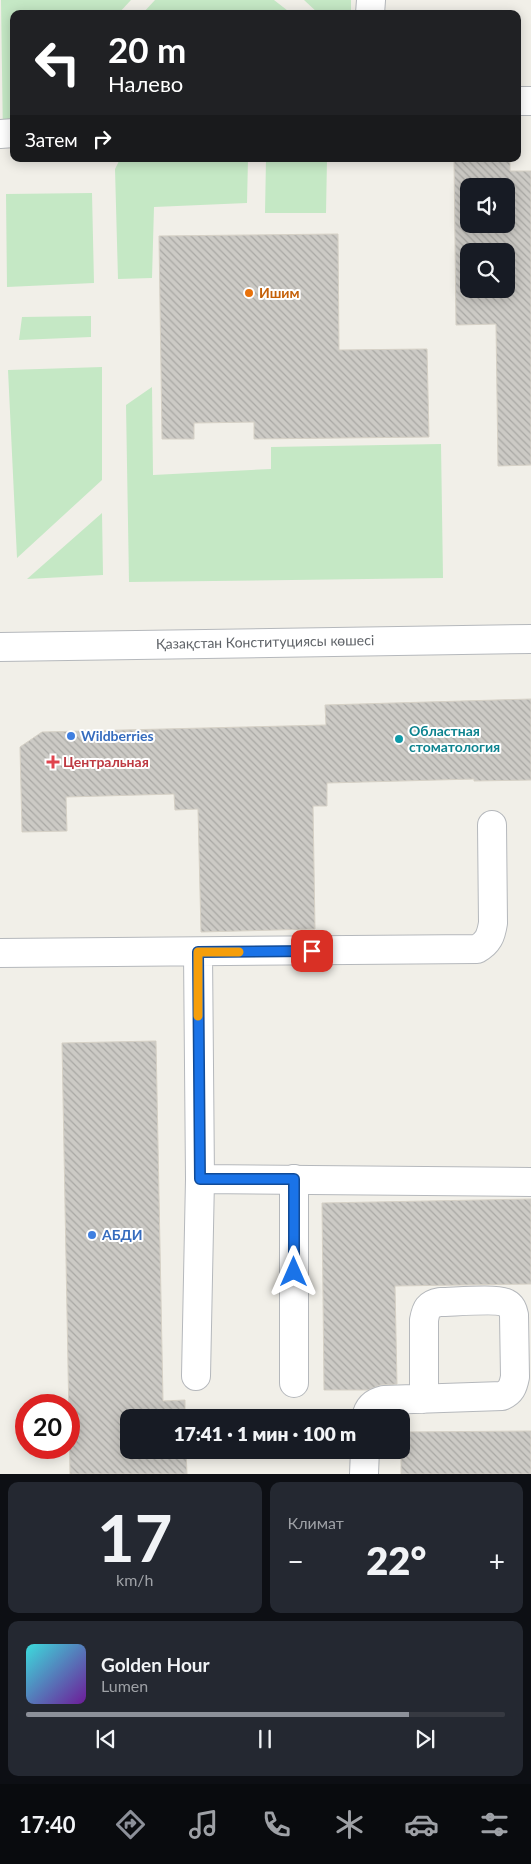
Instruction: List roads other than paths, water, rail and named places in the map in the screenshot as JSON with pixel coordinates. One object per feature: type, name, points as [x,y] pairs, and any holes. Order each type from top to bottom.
[{"type":"street","name":"Қазақстан Конституциясы көшесі","points":[[0,647],[531,639]]},
{"type":"street","points":[[0,953],[477,949],[486,944],[491,934],[493,923],[492,825]]},
{"type":"street","points":[[196,1376],[200,1179],[198,952]]},
{"type":"street","points":[[200,1179],[531,1182]]},
{"type":"street","points":[[294,1179],[294,1383]]},
{"type":"street","points":[[370,1409],[377,1402],[424,1398],[502,1396],[509,1393],[514,1385],[515,1377],[514,1316],[512,1308],[508,1304],[496,1301],[440,1302],[432,1304],[427,1308],[424,1320],[424,1398]]},
{"type":"street","points":[[364,1474],[365,1459]]},
{"type":"place","name":"Ишим","points":[[249,293]]},
{"type":"place","name":"Wildberries","points":[[71,736]]},
{"type":"place","name":"Областная стоматология","points":[[399,739]]},
{"type":"place","name":"Центральная","points":[[53,762]]},
{"type":"place","name":"АБДИ","points":[[92,1235]]}]
